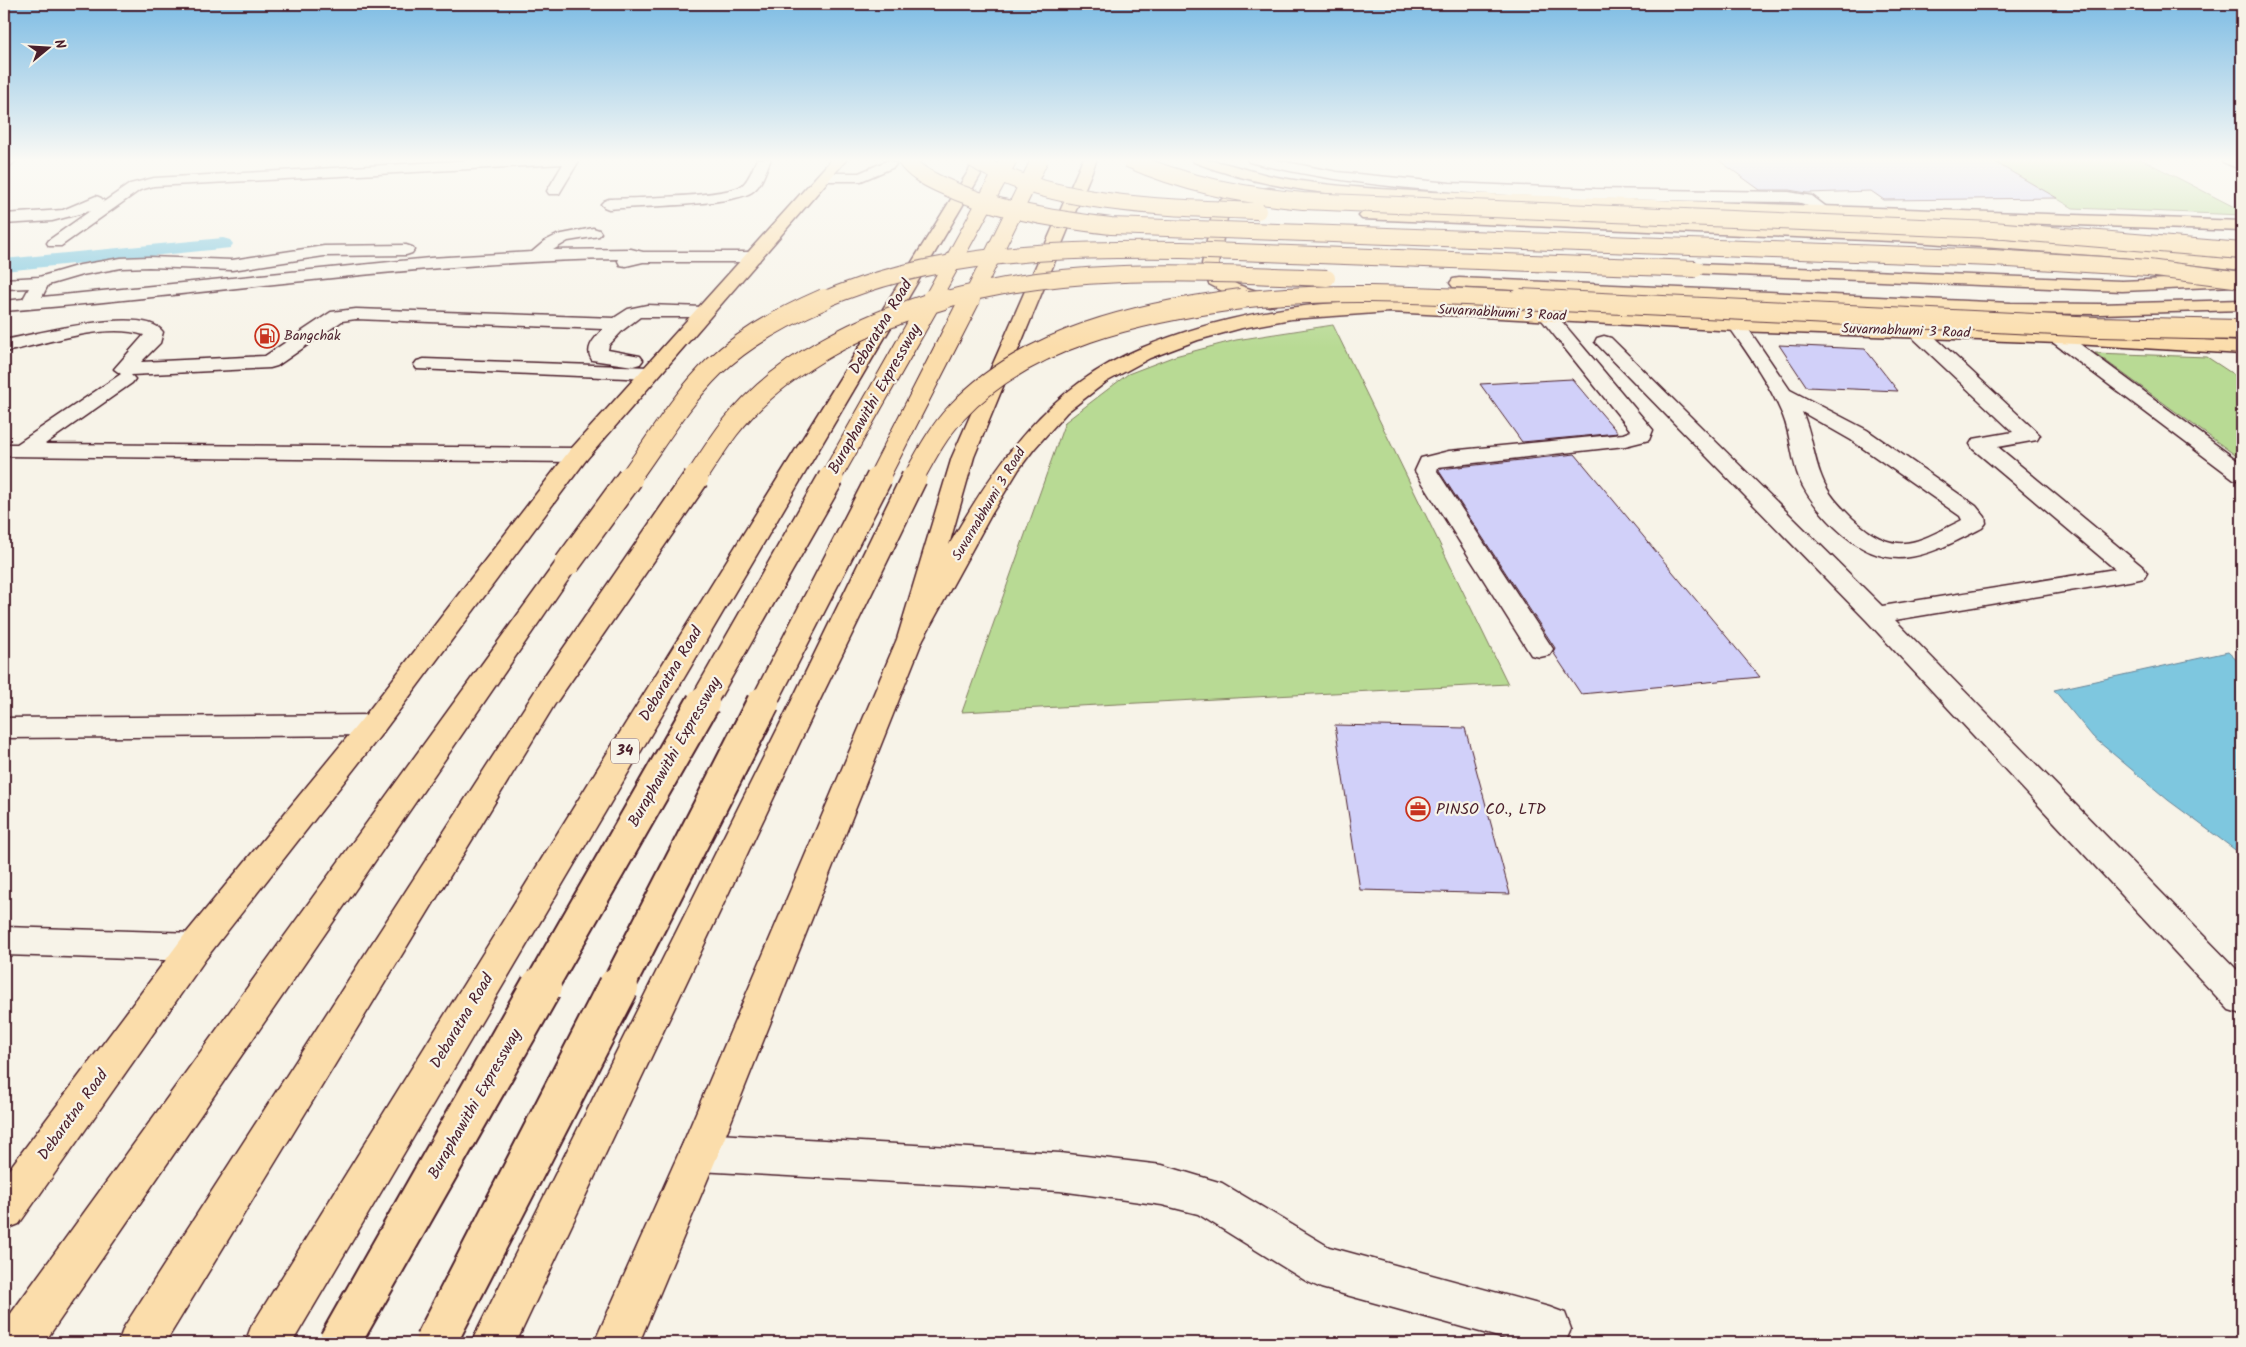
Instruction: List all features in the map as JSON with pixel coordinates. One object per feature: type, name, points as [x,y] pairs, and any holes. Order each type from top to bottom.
[{"type":"main road","name":"Debaratna Road","points":[[4,1210],[196,947],[372,725],[578,455],[784,222]]},
{"type":"main road","name":"Debaratna Road","points":[[267,1343],[945,222]]},
{"type":"main road","name":"Buraphawithi Expressway","points":[[339,1343],[975,222]]},
{"type":"main road","points":[[446,1343],[1008,222]]},
{"type":"main road","points":[[435,1343],[1010,222]]},
{"type":"main road","points":[[616,1343],[699,1152],[910,639],[963,456],[1062,222]]},
{"type":"main road","points":[[1079,222],[1111,226],[2002,259],[2148,268],[2242,280]]},
{"type":"main road","points":[[1219,222],[1210,264],[1215,280],[1248,296],[1267,301],[1350,308]]},
{"type":"main road","points":[[1539,222],[1878,235],[2076,248],[2242,265]]},
{"type":"main road","points":[[1786,222],[1965,229],[2078,236],[2242,251]]},
{"type":"main road","points":[[2158,222],[2163,222]]},
{"type":"main road","points":[[17,1343],[567,564],[697,386],[722,360],[756,334],[800,309],[895,274],[958,261],[1027,253],[1079,250],[1225,252],[2044,284],[2122,286],[2242,280]]},
{"type":"main road","points":[[140,1343],[547,694],[701,468],[730,428],[761,396],[790,372],[870,326],[906,311],[981,290],[1076,277],[1126,273],[1192,272],[1458,282],[2011,308],[2110,309],[2242,305]]},
{"type":"main road","points":[[493,1343],[922,464],[945,426],[966,402],[988,383],[1028,359],[1096,328],[1138,315],[1241,298],[1313,294],[1449,296],[2097,327],[2242,330]]},
{"type":"main road","name":"Suvarnabhumi 3 Road","points":[[910,639],[998,483],[1027,442],[1063,404],[1104,374],[1157,348],[1221,326],[1262,318],[1350,308],[1390,307],[1737,325],[2058,337],[2242,348]]},
{"type":"street","points":[[55,244],[86,222]]},
{"type":"street","points":[[2163,222],[2242,224]]},
{"type":"street","points":[[4,306],[372,268],[534,248],[571,235],[592,232]]},
{"type":"street","points":[[4,284],[41,282],[82,270],[138,262],[214,266],[311,252],[373,249],[534,248],[558,255],[570,262],[627,261],[643,257],[753,256]]},
{"type":"street","points":[[29,304],[41,282]]},
{"type":"street","points":[[654,368],[599,356],[597,351],[600,344],[619,324],[635,312],[704,312]]},
{"type":"street","points":[[4,346],[98,328],[143,327],[154,332],[152,339],[124,369],[270,362],[337,316],[347,315],[619,324]]},
{"type":"street","points":[[1540,649],[1426,471],[1429,464],[1449,458],[1625,440],[1641,435],[1642,430],[1547,315]]},
{"type":"street","points":[[1737,325],[1783,394],[1793,417],[1808,472],[1824,502],[1852,532],[1868,543],[1884,550],[1906,552],[1922,549],[1974,523],[1973,517],[1968,511],[1860,434],[1783,394]]},
{"type":"street","points":[[1876,615],[2135,573],[1981,444],[2029,435],[1918,332]]},
{"type":"street","points":[[2058,337],[2242,474]]},
{"type":"street","points":[[1604,342],[1876,615],[2242,999]]},
{"type":"street","points":[[424,365],[654,368]]},
{"type":"street","points":[[13,450],[125,379]]},
{"type":"street","points":[[13,450],[578,455]]},
{"type":"street","points":[[4,728],[372,725]]},
{"type":"street","points":[[4,941],[196,947]]},
{"type":"street","points":[[699,1152],[1060,1172],[1162,1185],[1207,1197],[1321,1266],[1549,1329]]},
{"type":"green space","points":[[1333,325],[1508,684],[962,712],[1065,422],[1128,374],[1175,356],[1236,340]]},
{"type":"green space","points":[[2095,353],[2207,357],[2242,380],[2242,460]]},
{"type":"water","points":[[2228,652],[2242,665],[2242,855],[2168,800],[2093,737],[2054,690]]},
{"type":"building","points":[[1779,345],[1865,349],[1898,391],[1807,387]]},
{"type":"building","points":[[1572,379],[1618,433],[1522,442],[1480,384]]},
{"type":"building","points":[[1575,454],[1760,677],[1581,694],[1553,652],[1555,648],[1439,471],[1440,469]]},
{"type":"building","name":"PINSO CO., LTD","points":[[1335,725],[1465,728],[1510,894],[1360,890]]},
{"type":"waterway","points":[[4,265],[223,244]]},
{"type":"place","name":"Bangchak","points":[[267,336]]},
{"type":"place","name":"PINSO CO., LTD","points":[[1418,809]]}]
